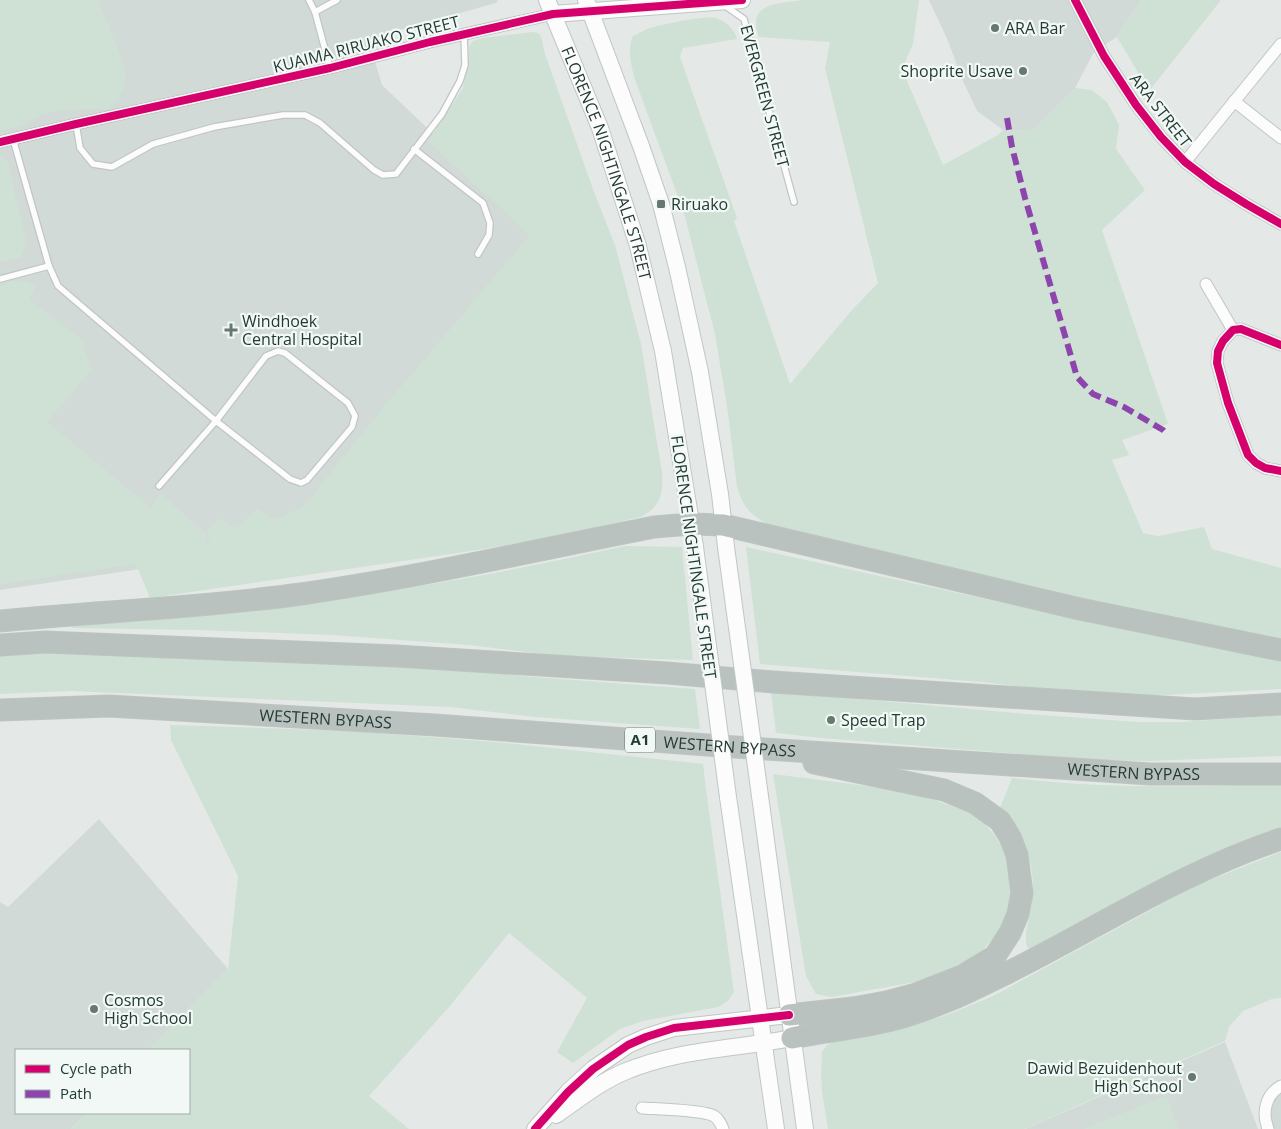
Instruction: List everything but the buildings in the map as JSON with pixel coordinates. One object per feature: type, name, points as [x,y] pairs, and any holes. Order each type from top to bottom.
[{"type":"highway","points":[[0,621],[214,604],[300,594],[379,582],[654,527],[691,524],[723,525],[1080,609],[1281,650]]},
{"type":"highway","points":[[0,645],[45,642],[397,656],[1195,708],[1281,704]]},
{"type":"highway","name":"WESTERN BYPASS","points":[[0,710],[109,706],[435,725],[1150,774],[1281,774]]},
{"type":"highway","points":[[735,747],[944,790],[975,803],[1000,821],[1010,837],[1017,855],[1022,892],[1018,914],[1010,933],[995,956],[962,976],[916,994],[853,1008],[789,1014]]},
{"type":"highway","points":[[792,1038],[880,1023],[949,1001],[1043,955],[1140,901],[1208,868],[1281,839]]},
{"type":"main road","name":"KUAIMA RIRUAKO STREET","points":[[550,7],[742,0]]},
{"type":"main road","name":"FLORENCE NIGHTINGALE STREET","points":[[589,6],[661,204],[700,372],[718,485],[805,1129]]},
{"type":"main road","name":"FLORENCE NIGHTINGALE STREET","points":[[550,7],[600,128],[638,246],[663,351],[695,547],[728,797],[776,1129]]},
{"type":"main road","points":[[536,1129],[568,1092],[593,1069],[628,1045],[674,1028],[789,1014]]},
{"type":"main road","points":[[536,1129],[591,1091],[630,1070],[668,1057],[763,1044],[792,1038]]},
{"type":"street","name":"ARA STREET","points":[[1075,0],[1104,56],[1136,105],[1161,137],[1185,162],[1214,184],[1281,224]]},
{"type":"street","name":"KUAIMA RIRUAKO STREET","points":[[0,142],[330,68],[464,34],[550,7]]},
{"type":"street","points":[[1185,162],[1281,44]]},
{"type":"street","points":[[1234,101],[1281,138]]},
{"type":"street","points":[[1206,284],[1233,330]]},
{"type":"street","points":[[1281,345],[1242,329],[1233,330],[1223,341],[1218,351],[1217,363],[1228,403],[1248,455],[1265,468],[1281,471]]},
{"type":"street","points":[[1268,1129],[1264,1109],[1275,1090],[1281,1086]]},
{"type":"street","points":[[642,1108],[712,1115],[720,1121],[723,1129]]},
{"type":"lane","points":[[309,0],[315,12],[330,68]]},
{"type":"lane","points":[[315,12],[337,0]]},
{"type":"lane","name":"EVERGREEN STREET","points":[[719,1],[744,19],[794,202]]},
{"type":"lane","points":[[76,124],[80,148],[93,164],[112,167],[153,144],[214,127],[283,115],[305,115],[320,123],[374,170],[383,175],[396,174],[442,114],[460,81],[464,65],[464,34]]},
{"type":"lane","points":[[13,139],[50,266],[58,286],[216,421],[290,479],[301,483],[308,480],[352,427],[355,416],[348,403],[286,353],[278,352],[266,356],[216,421],[159,486]]},
{"type":"lane","points":[[414,150],[483,202],[490,224],[489,235],[478,254]]},
{"type":"lane","points":[[0,278],[50,266]]},
{"type":"shaded area","name":"Windhoek Central Hospital","points":[[0,0],[498,0],[496,3],[396,31],[369,41],[382,85],[540,235],[414,528],[0,590]]},
{"type":"shaded area","points":[[929,0],[1142,0],[1117,37],[1094,52],[1075,88],[1039,125],[1030,131],[1003,130],[977,111]]},
{"type":"shaded area","name":"Cosmos High School","points":[[99,819],[228,969],[149,1049],[15,1049],[15,1114],[86,1114],[71,1129],[0,1129],[0,902],[8,907]]},
{"type":"shaded area","name":"Dawid Bezuidenhout High School","points":[[1225,1042],[1258,1129],[1025,1129],[1207,1050]]},
{"type":"shaded area","points":[[1281,1086],[1281,1129],[1268,1129],[1267,1101]]},
{"type":"green space","points":[[0,0],[98,0],[124,66],[124,88],[117,102],[108,109],[62,110],[43,114],[18,127],[0,131]]},
{"type":"green space","points":[[803,0],[919,0],[913,44],[902,69],[943,165],[998,135],[1003,130],[1030,131],[1039,125],[1075,88],[1092,90],[1107,102],[1119,125],[1116,149],[1145,190],[1102,230],[1168,424],[1122,440],[1129,455],[1112,460],[1143,533],[1158,536],[1204,527],[1212,549],[1281,568],[1281,639],[1147,614],[773,527],[760,520],[746,507],[737,487],[728,413],[715,334],[684,213],[634,77],[630,46],[633,36],[647,29],[711,17],[730,26],[736,35],[737,39],[683,48],[680,57],[737,218],[734,221],[790,384],[852,310],[878,283],[825,68],[830,42],[759,37],[756,26],[757,17],[767,7]]},
{"type":"green space","points":[[1142,0],[1221,0],[1149,91],[1117,37]]},
{"type":"green space","points":[[533,32],[541,36],[545,54],[615,245],[641,344],[662,473],[661,494],[652,509],[640,517],[554,537],[150,598],[136,564],[0,584],[0,286],[18,281],[36,286],[29,299],[83,341],[92,369],[47,422],[150,507],[161,494],[205,533],[209,549],[208,530],[219,518],[235,529],[258,509],[274,520],[304,506],[378,414],[530,235],[428,141],[463,88],[469,58],[469,47],[473,41],[482,38]]},
{"type":"green space","points":[[0,155],[9,163],[26,239],[21,257],[0,262]]},
{"type":"green space","points":[[625,546],[682,547],[693,660],[559,656],[469,645],[332,635],[72,628],[73,621],[281,603],[405,588],[515,569]]},
{"type":"green space","points":[[746,547],[1166,638],[1234,652],[1281,658],[1281,689],[1145,696],[1057,691],[982,682],[760,664]]},
{"type":"green space","points":[[24,651],[434,666],[533,677],[695,689],[700,729],[535,717],[450,707],[70,691],[0,694],[0,652]]},
{"type":"green space","points":[[771,691],[1138,722],[1183,722],[1281,715],[1281,756],[1149,761],[1095,760],[776,733]]},
{"type":"green space","points":[[170,725],[350,731],[496,742],[703,764],[734,992],[728,1001],[718,1007],[643,1021],[620,1029],[573,1063],[557,1052],[587,998],[509,933],[449,1007],[369,1096],[409,1129],[71,1129],[86,1114],[190,1114],[190,1049],[149,1049],[228,969],[238,876],[171,740]]},
{"type":"green space","points":[[773,774],[906,791],[979,817],[1007,854],[1012,875],[1011,903],[1003,926],[982,951],[955,967],[915,982],[831,997],[816,994],[806,976]]},
{"type":"green space","points":[[1012,778],[1063,783],[1139,786],[1216,786],[1281,782],[1281,832],[1122,904],[1030,949],[1027,947],[1026,935],[1033,895],[1030,863],[1020,840],[1000,808]]},
{"type":"green space","points":[[1281,852],[1281,998],[1272,999],[1243,1011],[1229,1027],[1225,1041],[1024,1129],[828,1129],[821,1073],[822,1052],[827,1045],[837,1039],[884,1032],[947,1015],[993,996],[1197,885]]},
{"type":"green space","points":[[1166,1096],[1179,1129],[1084,1129]]},
{"type":"marked path","points":[[1007,118],[1025,198],[1077,377],[1093,394],[1124,407],[1163,430],[1168,435]]},
{"type":"cycle path","points":[[0,142],[330,68],[430,42],[553,14],[742,0]]},
{"type":"cycle path","points":[[1075,0],[1104,56],[1136,105],[1161,137],[1185,162],[1214,184],[1281,224]]},
{"type":"cycle path","points":[[1281,345],[1241,329],[1233,330],[1223,341],[1218,351],[1217,363],[1228,403],[1248,455],[1265,468],[1281,471]]},
{"type":"cycle path","points":[[535,1129],[568,1092],[593,1069],[628,1045],[674,1028],[789,1015]]},
{"type":"place","name":"ARA Bar","points":[[995,28]]},
{"type":"place","name":"Shoprite Usave","points":[[1023,71]]},
{"type":"place","name":"Riruako","points":[[661,204]]},
{"type":"place","name":"Windhoek Central Hospital","points":[[231,330]]},
{"type":"place","name":"Speed Trap","points":[[831,720]]},
{"type":"place","name":"Cosmos High School","points":[[94,1009]]},
{"type":"place","name":"Dawid Bezuidenhout High School","points":[[1192,1077]]}]
